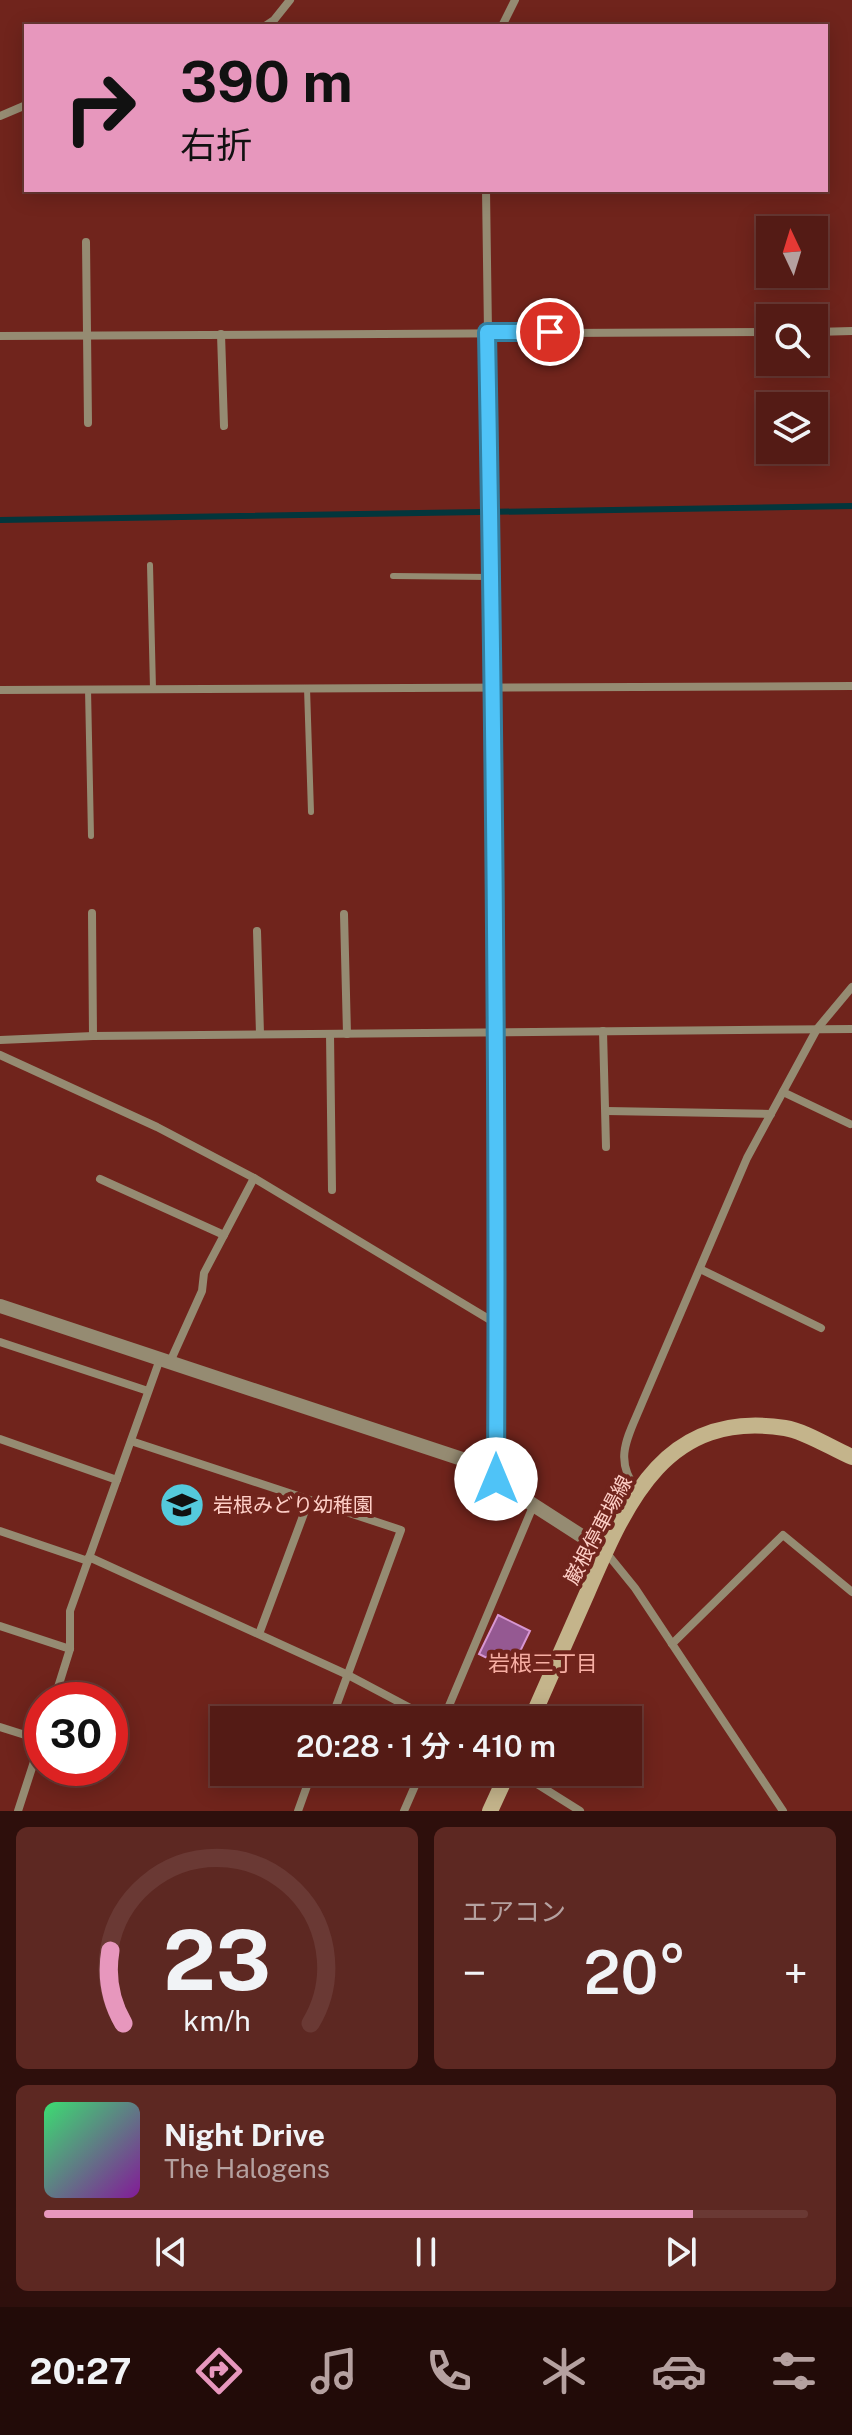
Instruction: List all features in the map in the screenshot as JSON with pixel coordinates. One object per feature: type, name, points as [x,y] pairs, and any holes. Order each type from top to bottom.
[{"type":"main road","name":"巌根停車場線","points":[[537,1706],[605,1551],[637,1490],[673,1453],[695,1439],[728,1427],[760,1426],[788,1428],[852,1457]]},
{"type":"main road","points":[[490,1811],[502,1786]]},
{"type":"street","points":[[268,24],[290,0]]},
{"type":"street","points":[[503,24],[515,0]]},
{"type":"street","points":[[0,116],[24,106]]},
{"type":"street","points":[[486,192],[493,689],[496,1479]]},
{"type":"street","points":[[86,242],[88,423]]},
{"type":"street","points":[[828,332],[852,331]]},
{"type":"street","points":[[0,336],[756,332]]},
{"type":"street","points":[[221,334],[224,426]]},
{"type":"street","points":[[0,690],[852,686]]},
{"type":"street","points":[[92,913],[93,1036]]},
{"type":"street","points":[[344,914],[347,1034]]},
{"type":"street","points":[[257,931],[260,1034]]},
{"type":"street","points":[[637,1490],[626,1476],[623,1456],[627,1439],[747,1158],[817,1029],[852,987]]},
{"type":"street","points":[[0,1040],[93,1036],[852,1029]]},
{"type":"street","points":[[603,1031],[606,1147]]},
{"type":"street","points":[[330,1034],[332,1190]]},
{"type":"street","points":[[0,1055],[157,1127],[254,1178],[497,1324]]},
{"type":"street","points":[[783,1092],[850,1124]]},
{"type":"street","points":[[607,1111],[771,1114]]},
{"type":"street","points":[[60,1682],[70,1649],[70,1611],[148,1391],[202,1291],[204,1273],[254,1178]]},
{"type":"street","points":[[100,1179],[224,1235]]},
{"type":"street","points":[[700,1269],[821,1328]]},
{"type":"street","points":[[0,1306],[462,1459],[496,1479],[605,1551],[635,1588],[783,1811]]},
{"type":"street","points":[[0,1342],[148,1391]]},
{"type":"street","points":[[0,1439],[117,1480]]},
{"type":"street","points":[[131,1441],[401,1530],[336,1706]]},
{"type":"street","points":[[259,1634],[309,1500]]},
{"type":"street","points":[[449,1706],[534,1504]]},
{"type":"street","points":[[0,1531],[89,1559],[348,1675],[407,1706]]},
{"type":"street","points":[[672,1644],[783,1535],[852,1592]]},
{"type":"street","points":[[0,1626],[70,1649]]},
{"type":"street","points":[[0,1727],[24,1733]]},
{"type":"street","points":[[18,1811],[26,1786]]},
{"type":"street","points":[[298,1811],[307,1786]]},
{"type":"street","points":[[404,1811],[415,1786]]},
{"type":"street","points":[[540,1786],[580,1811]]},
{"type":"lane","points":[[150,565],[153,689]]},
{"type":"lane","points":[[393,576],[491,577]]},
{"type":"lane","points":[[307,688],[311,812]]},
{"type":"lane","points":[[88,689],[91,836]]},
{"type":"building","points":[[498,1615],[530,1631],[511,1670],[479,1654]]},
{"type":"waterway","points":[[0,520],[852,506]]},
{"type":"place","name":"岩根みどり幼稚園","points":[[182,1505]]},
{"type":"district","name":"岩根三丁目","points":[[543,1663]]},
{"type":"route","points":[[496,1479],[493,689],[487,332],[550,332]]}]
